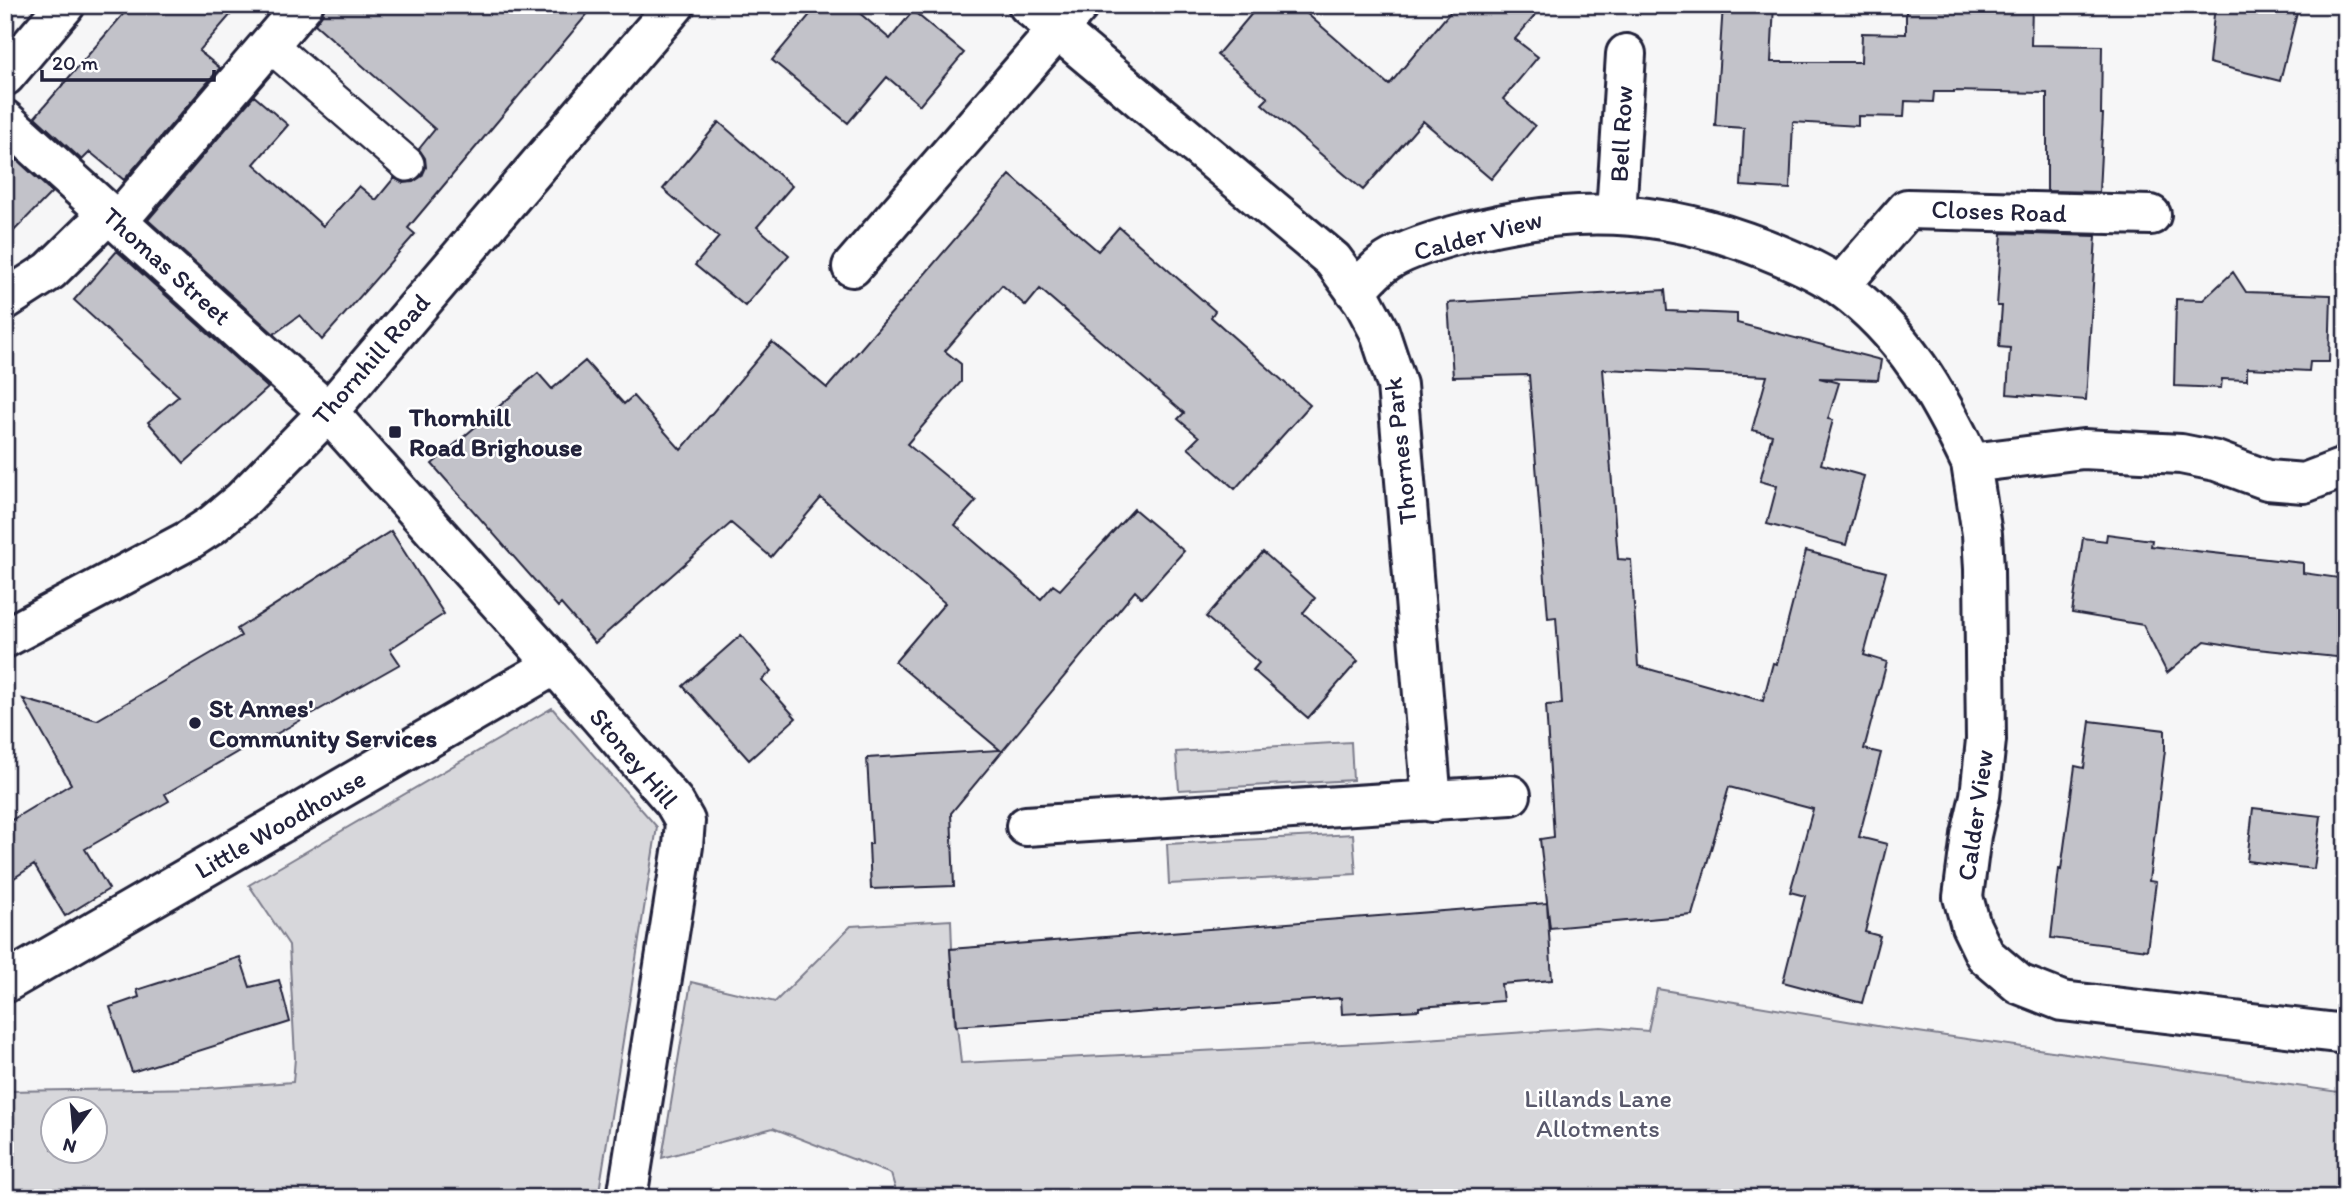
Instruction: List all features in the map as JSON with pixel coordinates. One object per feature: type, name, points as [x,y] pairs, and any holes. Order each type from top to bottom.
[{"type":"street","points":[[5,76],[65,5]]},
{"type":"street","points":[[5,300],[50,271],[113,217],[303,5]]},
{"type":"street","name":"Thornhill Road","points":[[5,639],[189,540],[242,500],[328,412],[675,5]]},
{"type":"street","name":"Thornes Park","points":[[1028,5],[1069,18],[1333,260],[1379,331],[1397,385],[1432,802]]},
{"type":"street","points":[[852,267],[1069,18]]},
{"type":"street","name":"Bell Row","points":[[1616,214],[1626,54]]},
{"type":"street","name":"Thomas Street","points":[[5,120],[328,412]]},
{"type":"street","name":"Closes Road","points":[[1840,286],[1907,209],[2151,215]]},
{"type":"street","name":"Calder View","points":[[1355,291],[1383,264],[1429,242],[1492,226],[1550,216],[1616,214],[1675,222],[1732,236],[1787,258],[1840,286],[1879,320],[1916,363],[1947,410],[1971,463],[1983,557],[1986,740],[1980,796],[1971,835],[1963,897],[1971,926],[1985,955],[2019,984],[2062,1001],[2346,1034]]},
{"type":"street","name":"Stoney Hill","points":[[328,412],[555,665],[674,802],[685,821],[667,955],[627,1198]]},
{"type":"street","points":[[1971,463],[2083,449],[2181,454],[2216,461],[2267,480],[2304,483],[2346,467]]},
{"type":"street","name":"Little Woodhouse","points":[[5,983],[555,665]]},
{"type":"street","points":[[1027,826],[1511,795]]},
{"type":"lane","points":[[269,44],[407,164]]},
{"type":"green space","points":[[552,708],[657,827],[598,1198],[5,1198],[5,1091],[208,1088],[293,1082],[295,1058],[289,945],[249,885]]},
{"type":"green space","points":[[1351,742],[1353,780],[1179,790],[1176,752]]},
{"type":"green space","points":[[1353,834],[1356,874],[1169,884],[1167,844]]},
{"type":"green space","name":"Lillands Lane Allotments","points":[[951,920],[955,1026],[961,1063],[1382,1042],[1601,1027],[1648,1031],[1657,989],[1883,1027],[2346,1093],[2346,1198],[898,1198],[891,1174],[773,1128],[662,1158],[691,982],[775,1002],[851,926]]},
{"type":"building","points":[[131,5],[239,5],[199,51],[220,68],[124,180],[90,152],[82,160],[35,117]]},
{"type":"building","points":[[324,5],[595,5],[408,228],[415,234],[322,340],[300,315],[274,334],[148,220],[254,96],[288,125],[254,164],[323,226],[359,186],[376,200],[394,178],[403,183],[413,182],[422,176],[426,167],[425,158],[419,149],[435,129],[315,24],[324,10]]},
{"type":"building","points":[[818,5],[850,5],[890,39],[913,11],[964,53],[920,105],[887,77],[848,123],[772,60]]},
{"type":"building","points":[[1259,5],[1297,5],[1389,85],[1456,5],[1544,5],[1515,39],[1538,57],[1503,99],[1535,126],[1491,179],[1423,121],[1363,190],[1262,104],[1268,98],[1217,55]]},
{"type":"building","points":[[1723,5],[1774,5],[1771,62],[1861,62],[1862,33],[1906,34],[1906,5],[2032,5],[2031,45],[2102,46],[2103,114],[2099,192],[2047,191],[2047,93],[1954,91],[1934,92],[1933,102],[1905,101],[1904,117],[1858,116],[1858,126],[1793,122],[1790,189],[1741,186],[1744,128],[1715,126]]},
{"type":"building","points":[[2215,5],[2299,5],[2280,81],[2209,63]]},
{"type":"building","points":[[719,122],[792,186],[757,227],[789,255],[745,306],[695,265],[719,237],[663,189]]},
{"type":"building","points":[[5,151],[52,192],[5,240]]},
{"type":"building","points":[[1010,175],[1098,251],[1119,227],[1215,311],[1211,317],[1310,405],[1235,489],[1188,448],[1199,437],[1178,419],[1184,413],[1040,289],[1026,306],[1002,285],[945,351],[961,364],[961,382],[907,444],[976,501],[955,525],[1041,599],[1053,585],[1060,590],[1134,509],[1184,551],[1142,598],[1135,591],[951,813],[954,886],[871,889],[869,844],[872,844],[867,758],[1000,750],[895,662],[945,603],[821,498],[771,557],[731,523],[595,643],[561,604],[558,607],[432,464],[538,373],[552,389],[585,361],[624,404],[633,396],[681,450],[772,342],[827,388]]},
{"type":"building","points":[[2002,233],[2096,236],[2086,400],[2007,394],[2010,348],[1999,347],[2002,306],[1997,306]]},
{"type":"building","points":[[117,251],[268,388],[184,463],[148,422],[179,396],[74,300]]},
{"type":"building","points":[[2233,272],[2246,292],[2331,295],[2329,362],[2310,362],[2309,371],[2247,368],[2247,380],[2222,379],[2221,388],[2174,386],[2176,299],[2203,300]]},
{"type":"building","points":[[1665,290],[1667,311],[1737,314],[1737,323],[1881,360],[1878,380],[1819,378],[1839,383],[1828,419],[1833,420],[1821,464],[1864,476],[1846,545],[1767,524],[1777,486],[1760,481],[1772,435],[1752,430],[1767,376],[1603,369],[1618,559],[1631,560],[1638,666],[1763,701],[1773,663],[1777,664],[1806,551],[1886,572],[1864,655],[1887,662],[1864,749],[1881,753],[1859,837],[1887,844],[1865,932],[1880,936],[1862,1003],[1783,982],[1805,896],[1790,892],[1813,809],[1729,787],[1692,915],[1550,928],[1540,839],[1554,837],[1546,705],[1562,704],[1556,617],[1548,618],[1529,375],[1453,377],[1448,303]]},
{"type":"building","points":[[391,531],[444,614],[390,649],[400,664],[165,794],[169,801],[85,849],[109,889],[65,916],[34,865],[5,884],[5,824],[71,784],[23,699],[97,720],[241,636],[237,629]]},
{"type":"building","points":[[2107,534],[2152,540],[2151,546],[2303,563],[2303,573],[2346,579],[2346,658],[2205,641],[2167,673],[2143,625],[2072,613],[2083,538],[2106,541]]},
{"type":"building","points":[[1263,552],[1315,598],[1303,613],[1358,661],[1308,718],[1253,670],[1259,663],[1206,617]]},
{"type":"building","points":[[741,635],[772,671],[762,680],[796,718],[749,760],[683,686]]},
{"type":"building","points":[[2090,721],[2165,730],[2165,750],[2149,881],[2156,882],[2147,950],[2051,938],[2075,766],[2084,768]]},
{"type":"building","points":[[2253,808],[2321,816],[2314,869],[2247,861]]},
{"type":"building","points":[[1547,903],[1552,980],[1501,984],[1503,1001],[1419,1007],[1419,1010],[1342,1014],[1341,998],[956,1026],[950,949]]},
{"type":"building","points":[[240,957],[250,987],[279,980],[290,1022],[132,1072],[110,1007],[139,997],[137,990]]},
{"type":"place","name":"Thornhill Road Brighouse","points":[[395,432]]},
{"type":"place","name":"St Annes' Community Services","points":[[195,723]]}]
